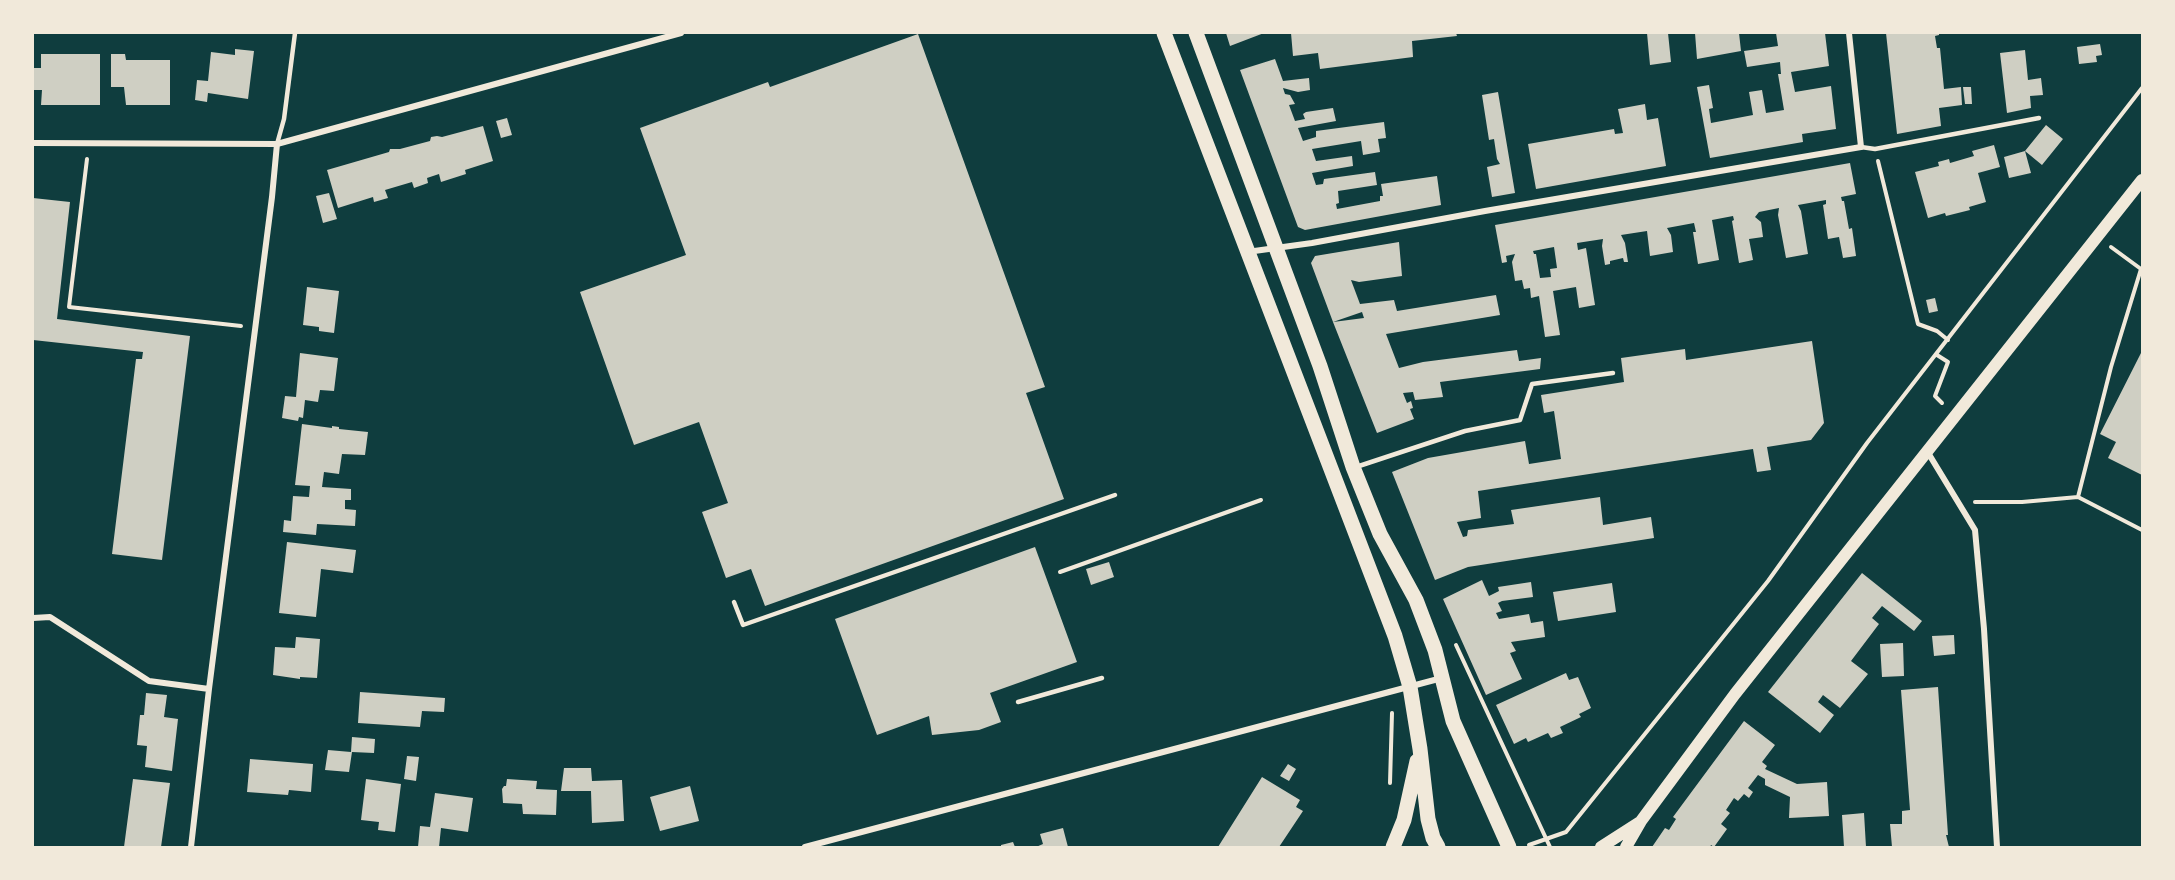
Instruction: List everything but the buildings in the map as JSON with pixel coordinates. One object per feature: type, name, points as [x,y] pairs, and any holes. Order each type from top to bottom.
[{"type":"main road","points":[[1164,33],[1395,636],[1410,687],[1428,819],[1438,847]]},
{"type":"main road","points":[[1196,33],[1320,366],[1353,467],[1380,534],[1416,600],[1435,650],[1453,721],[1509,847]]},
{"type":"main road","points":[[1626,847],[1641,821],[1735,694],[2142,180]]},
{"type":"main road","points":[[1393,847],[1404,820],[1420,749]]},
{"type":"main road","points":[[1601,847],[1641,821]]},
{"type":"street","points":[[33,143],[277,144],[681,33]]},
{"type":"street","points":[[1247,252],[1276,249],[1861,147],[1849,33]]},
{"type":"street","points":[[191,847],[277,144]]},
{"type":"street","points":[[1927,451],[1975,530],[1997,847]]},
{"type":"street","points":[[33,618],[50,617],[149,681],[209,689]]},
{"type":"street","points":[[805,847],[1442,678]]},
{"type":"lane","points":[[277,144],[284,119],[295,33]]},
{"type":"lane","points":[[1861,147],[1875,149],[2039,118]]},
{"type":"lane","points":[[1353,467],[1465,431],[1520,420],[1532,384],[1613,373]]},
{"type":"lane","points":[[734,602],[743,626],[1115,495]]},
{"type":"lane","points":[[1018,702],[1102,678]]},
{"type":"path","points":[[1524,847],[1566,832],[1767,581],[1867,443],[2142,88]]},
{"type":"path","points":[[88,143],[69,307],[256,327]]},
{"type":"path","points":[[1875,149],[1918,324],[1937,331],[1948,340]]},
{"type":"path","points":[[2078,497],[2111,367],[2142,269],[2096,237]]},
{"type":"path","points":[[1937,355],[1948,362],[1935,396],[1943,405]]},
{"type":"path","points":[[1959,502],[2022,502],[2078,497],[2142,530]]},
{"type":"path","points":[[1060,572],[1261,500]]},
{"type":"path","points":[[1452,637],[1550,847]]},
{"type":"path","points":[[1389,791],[1392,705]]}]
